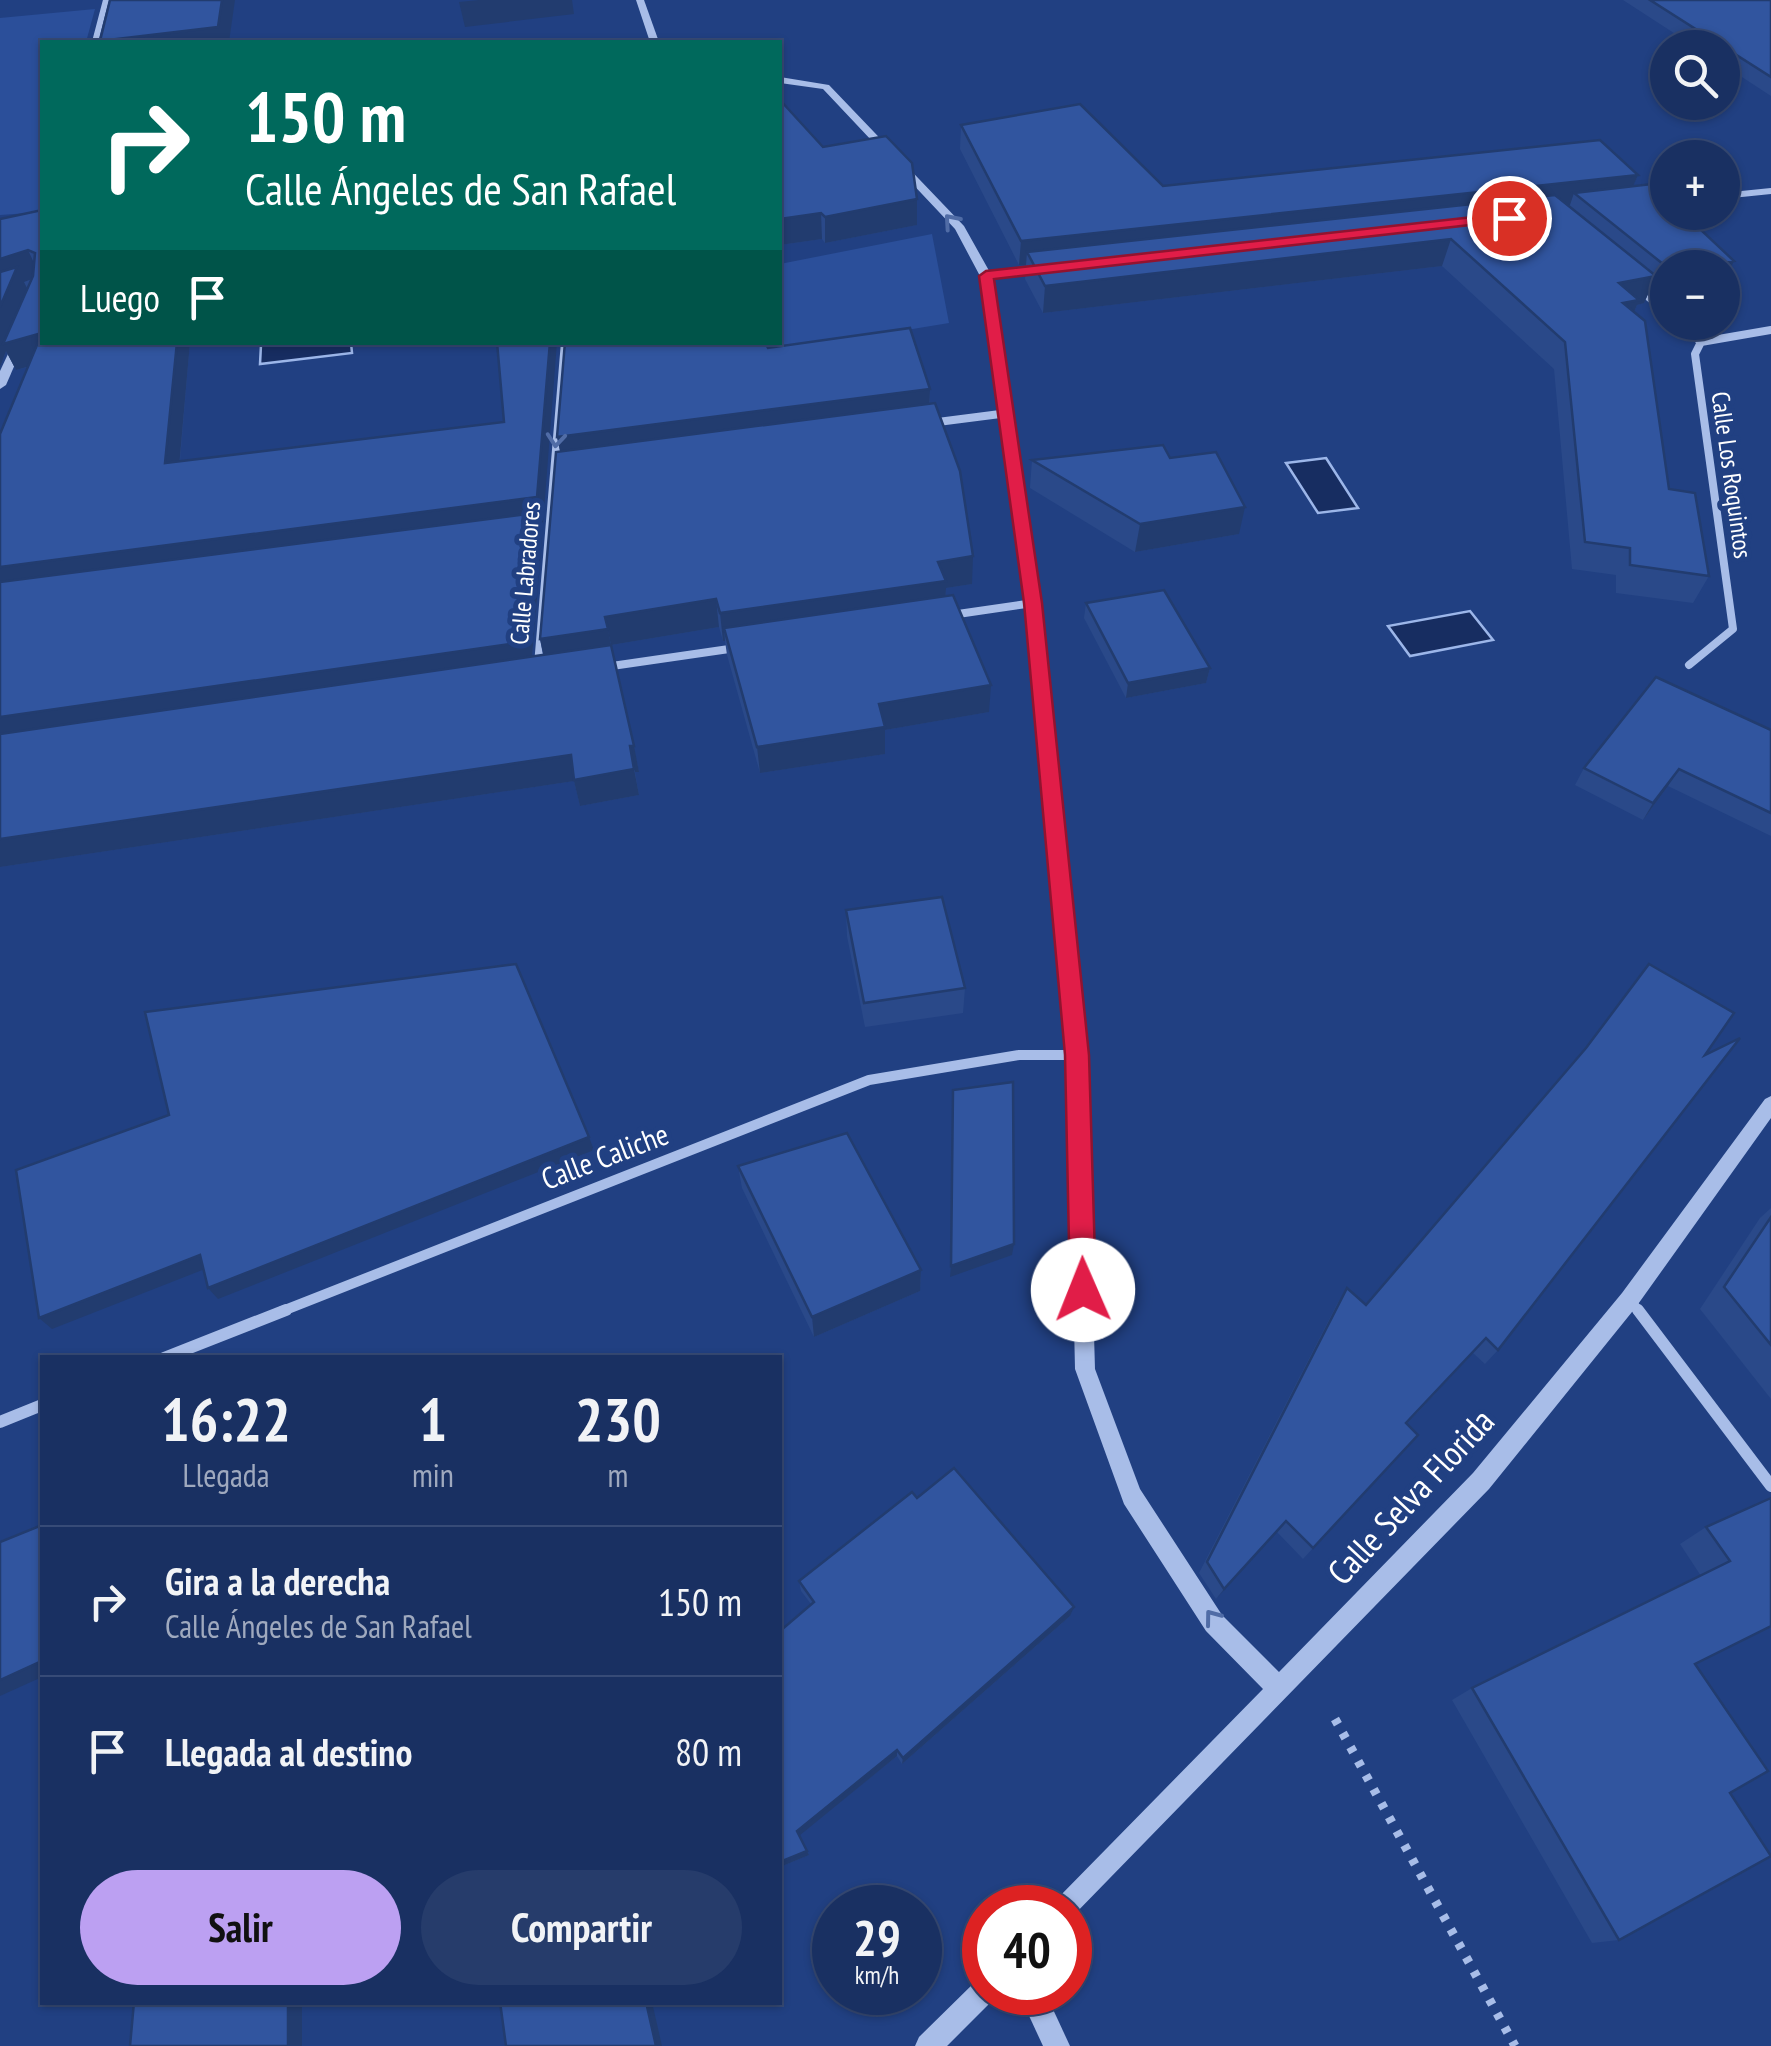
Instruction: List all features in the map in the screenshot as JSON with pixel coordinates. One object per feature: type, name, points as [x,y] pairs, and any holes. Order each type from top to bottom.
[{"type":"street","points":[[96,40],[106,0]]},
{"type":"street","points":[[640,0],[655,40]]},
{"type":"street","points":[[782,80],[826,87],[960,228],[986,276],[1033,603],[1077,1055],[1086,1369],[1132,1496],[1214,1623],[1278,1688]]},
{"type":"street","points":[[1740,194],[1771,191]]},
{"type":"street","points":[[986,276],[1044,269]]},
{"type":"street","points":[[1622,276],[1650,299]]},
{"type":"street","points":[[0,385],[28,321]]},
{"type":"street","points":[[1699,340],[1771,330]]},
{"type":"street","name":"Calle Los Roquintos","points":[[1689,664],[1733,629],[1695,354],[1701,342]]},
{"type":"street","name":"Calle Labradores","points":[[538,678],[565,345]]},
{"type":"street","points":[[909,426],[1008,412]]},
{"type":"street","name":"Calle Labradores","points":[[552,472],[572,470]]},
{"type":"street","points":[[528,534],[548,532]]},
{"type":"street","points":[[932,618],[1033,603]]},
{"type":"street","points":[[597,668],[754,645]]},
{"type":"street","name":"Calle Caliche","points":[[172,1355],[868,1080],[1019,1055],[1077,1055]]},
{"type":"street","name":"Calle Selva Florida","points":[[1088,1885],[1480,1481],[1629,1300],[1771,1104]]},
{"type":"street","points":[[1629,1300],[1771,1486]]},
{"type":"street","points":[[0,1422],[40,1406]]},
{"type":"street","points":[[928,2046],[962,2013]]},
{"type":"street","points":[[1042,2015],[1057,2046]]},
{"type":"path","points":[[1335,1719],[1515,2046]]},
{"type":"shaded area","points":[[95,9],[87,40],[40,40],[40,212],[0,215],[0,18]]},
{"type":"shaded area","points":[[932,234],[949,323],[590,382],[592,345],[782,345],[782,264]]},
{"type":"shaded area","points":[[261,345],[351,345],[352,353],[260,364]]},
{"type":"shaded area","points":[[1326,458],[1358,508],[1318,513],[1286,463]]},
{"type":"shaded area","points":[[1470,611],[1493,640],[1410,656],[1388,626]]},
{"type":"building","points":[[110,0],[222,0],[218,27],[100,40]]},
{"type":"building","points":[[1650,0],[1771,0],[1771,77],[1740,57],[1740,30],[1697,30]]},
{"type":"building","points":[[782,102],[823,147],[886,136],[912,163],[917,199],[825,217],[821,213],[782,219]]},
{"type":"building","points":[[1080,104],[1163,186],[1600,140],[1638,175],[1021,241],[961,125]]},
{"type":"building","points":[[1650,184],[1650,230],[1701,230],[1722,250],[1650,250],[1650,254],[1574,193]]},
{"type":"building","points":[[1555,195],[1650,271],[1650,277],[1619,283],[1639,300],[1623,303],[1645,321],[1669,489],[1695,493],[1709,576],[1630,565],[1630,548],[1585,542],[1565,342],[1451,239],[1045,286],[1027,252]]},
{"type":"building","points":[[40,210],[40,334],[3,344],[33,276],[35,253],[28,250],[0,259],[0,219]]},
{"type":"building","points":[[17,267],[0,307],[0,272]]},
{"type":"building","points":[[910,328],[930,389],[557,437],[565,345],[768,348]]},
{"type":"building","points":[[40,338],[40,345],[177,345],[165,463],[504,422],[497,345],[550,345],[537,497],[0,567],[0,434]]},
{"type":"building","points":[[935,403],[960,471],[973,556],[938,562],[946,581],[720,613],[716,599],[605,617],[608,629],[540,639],[556,452]]},
{"type":"building","points":[[1163,445],[1170,458],[1216,452],[1245,507],[1140,524],[1032,460]]},
{"type":"building","points":[[535,513],[524,642],[0,717],[0,582]]},
{"type":"building","points":[[1164,590],[1210,668],[1128,683],[1086,603]]},
{"type":"building","points":[[953,595],[991,685],[879,704],[885,727],[757,747],[724,628]]},
{"type":"building","points":[[611,645],[634,746],[630,746],[634,769],[574,780],[571,755],[0,839],[0,734]]},
{"type":"building","points":[[1656,677],[1771,730],[1771,813],[1679,769],[1653,803],[1584,768]]},
{"type":"building","points":[[942,897],[965,988],[864,1003],[846,910]]},
{"type":"building","points":[[516,964],[589,1137],[208,1288],[200,1255],[39,1318],[16,1170],[169,1115],[145,1012]]},
{"type":"building","points":[[1649,964],[1734,1013],[1705,1055],[1740,1038],[1498,1350],[1486,1338],[1406,1423],[1418,1435],[1313,1548],[1286,1521],[1224,1589],[1207,1562],[1347,1288],[1366,1305],[1586,1048]]},
{"type":"building","points":[[1013,1082],[1014,1244],[951,1266],[953,1090]]},
{"type":"building","points":[[847,1133],[921,1270],[812,1317],[738,1166]]},
{"type":"building","points":[[1771,1217],[1771,1345],[1724,1287]]},
{"type":"building","points":[[954,1468],[1074,1607],[903,1758],[897,1750],[797,1831],[807,1851],[782,1861],[782,1629],[814,1602],[799,1581],[912,1492],[917,1498]]},
{"type":"building","points":[[1771,1498],[1771,1626],[1695,1664],[1768,1771],[1730,1793],[1771,1856],[1619,1940],[1472,1688],[1730,1561],[1706,1527]]},
{"type":"building","points":[[40,1526],[40,1662],[0,1680],[0,1542]]},
{"type":"building","points":[[134,2005],[288,2005],[288,2046],[130,2046]]},
{"type":"building","points":[[500,2005],[647,2005],[656,2046],[506,2046]]},
{"type":"route","points":[[1083,1290],[1077,1055],[1033,603],[986,276],[1509,218]]}]
